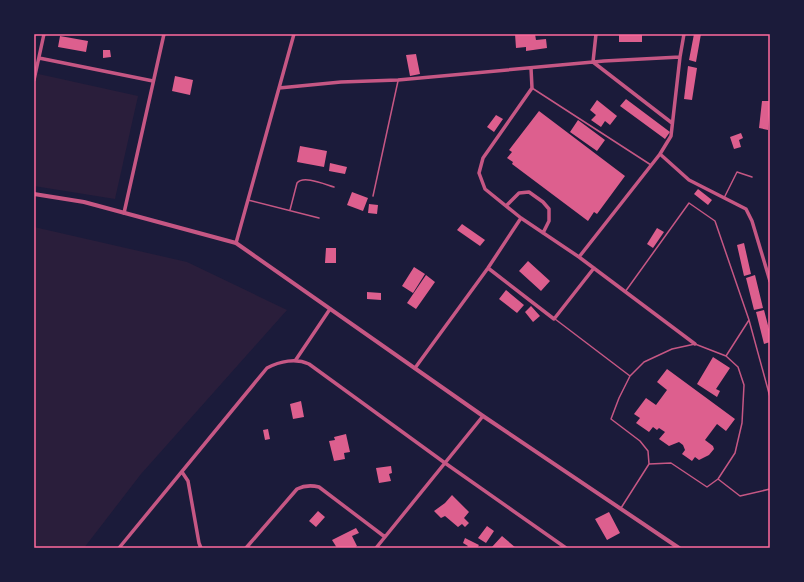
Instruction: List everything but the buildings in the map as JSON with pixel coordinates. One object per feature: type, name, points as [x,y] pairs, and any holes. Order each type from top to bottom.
[{"type":"street","points":[[34,80],[44,34]]},
{"type":"street","points":[[124,213],[164,34]]},
{"type":"street","points":[[236,243],[294,34]]},
{"type":"street","points":[[593,62],[596,34]]},
{"type":"street","points":[[579,257],[660,154],[671,136],[684,34]]},
{"type":"street","points":[[279,88],[341,82],[398,80],[593,62],[680,57]]},
{"type":"street","points":[[39,58],[153,81]]},
{"type":"street","points":[[593,62],[672,123]]},
{"type":"street","points":[[531,68],[532,88],[483,158],[479,173],[485,189],[522,218],[579,257],[695,344]]},
{"type":"street","points":[[660,154],[689,180],[746,208],[752,221],[770,281]]},
{"type":"street","points":[[506,206],[519,193],[529,192],[543,202],[550,209],[549,221],[543,233]]},
{"type":"street","points":[[34,194],[84,202],[236,243],[483,416],[680,548]]},
{"type":"street","points":[[415,368],[488,268],[522,218]]},
{"type":"street","points":[[488,268],[554,319],[594,268]]},
{"type":"street","points":[[295,361],[330,309]]},
{"type":"street","points":[[119,548],[267,368],[276,363],[302,361],[309,364],[445,463],[566,548]]},
{"type":"street","points":[[376,548],[483,416]]},
{"type":"street","points":[[182,472],[188,481],[201,548]]},
{"type":"street","points":[[246,548],[297,489],[302,486],[311,485],[319,487],[386,537]]},
{"type":"lane","points":[[373,196],[398,80]]},
{"type":"lane","points":[[532,88],[651,165]]},
{"type":"lane","points":[[724,198],[737,172],[752,177]]},
{"type":"lane","points":[[290,210],[299,180],[305,179],[334,187]]},
{"type":"lane","points":[[248,200],[319,218]]},
{"type":"lane","points":[[625,292],[689,203],[715,221],[749,320],[770,397]]},
{"type":"lane","points":[[554,319],[630,376]]},
{"type":"lane","points":[[726,356],[749,320]]},
{"type":"lane","points":[[621,508],[649,464],[648,451],[640,441],[611,419],[630,376],[644,362],[672,349],[695,344],[726,356],[738,367],[744,385],[742,423],[735,453],[718,479],[707,487],[671,463],[649,464]]},
{"type":"lane","points":[[718,479],[740,496],[770,489]]},
{"type":"shaded area","points":[[34,73],[138,96],[115,199],[34,186]]},
{"type":"shaded area","points":[[34,227],[187,262],[287,310],[141,474],[84,548],[34,548]]}]
